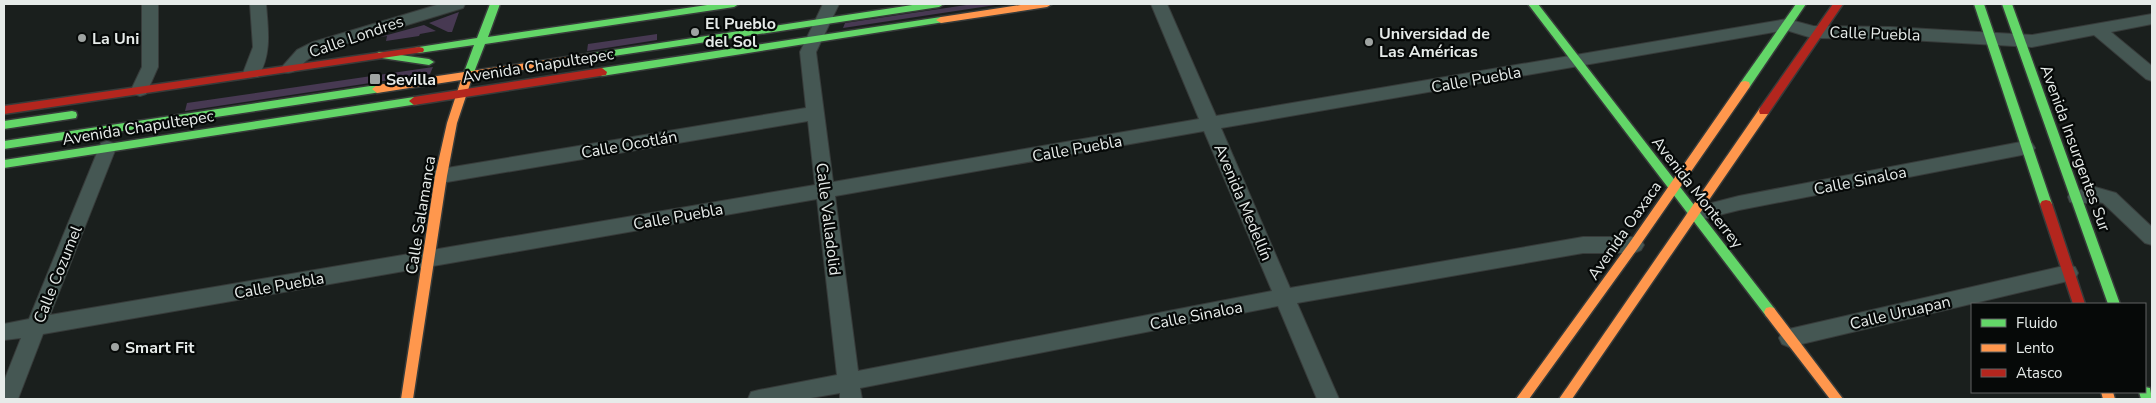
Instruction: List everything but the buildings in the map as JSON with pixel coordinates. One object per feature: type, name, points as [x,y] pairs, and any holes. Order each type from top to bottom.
[{"type":"main road","name":"Calle Salamanca","points":[[407,399],[441,176],[461,94],[495,4]]},
{"type":"main road","name":"Avenida Chapultepec","points":[[4,110],[734,4]]},
{"type":"main road","name":"Avenida Chapultepec","points":[[4,144],[939,4]]},
{"type":"main road","name":"Avenida Chapultepec","points":[[4,164],[1047,4]]},
{"type":"main road","name":"Avenida Monterrey","points":[[1533,4],[1837,399]]},
{"type":"main road","name":"Avenida Oaxaca","points":[[1522,399],[1634,246],[1801,4]]},
{"type":"main road","points":[[1565,399],[1695,214],[1838,4]]},
{"type":"main road","points":[[1979,4],[2079,303]]},
{"type":"main road","name":"Avenida Insurgentes Sur","points":[[2007,4],[2114,303]]},
{"type":"main road","name":"Avenida Chapultepec","points":[[460,57],[493,52]]},
{"type":"main road","points":[[379,55],[429,62]]},
{"type":"main road","name":"Avenida Chapultepec","points":[[390,68],[443,60]]},
{"type":"main road","name":"Avenida Chapultepec","points":[[4,125],[81,114]]},
{"type":"street","points":[[140,90],[150,67],[150,4]]},
{"type":"street","points":[[252,73],[261,47],[258,4]]},
{"type":"street","name":"Calle Londres","points":[[289,68],[303,54],[319,46],[457,4]]},
{"type":"street","name":"Calle Valladolid","points":[[826,4],[822,22],[808,52],[850,391]]},
{"type":"street","name":"Avenida Medellín","points":[[1159,4],[1328,399]]},
{"type":"street","name":"Calle Puebla","points":[[4,332],[1577,62],[1787,24],[1799,30],[2032,41],[2152,19]]},
{"type":"street","points":[[2097,29],[2152,75]]},
{"type":"street","name":"Calle Ocotlán","points":[[441,176],[816,113]]},
{"type":"street","name":"Calle Cozumel","points":[[7,399],[107,148]]},
{"type":"street","name":"Calle Sinaloa","points":[[1695,214],[1739,203],[2026,148]]},
{"type":"street","points":[[2077,197],[2096,194],[2109,198],[2152,238]]},
{"type":"street","name":"Calle Sinaloa","points":[[759,399],[850,391],[1285,297],[1583,245],[1634,246]]},
{"type":"street","name":"Calle Uruapan","points":[[1789,338],[2068,273]]},
{"type":"shaded area","points":[[973,4],[1002,4],[843,28],[845,23]]},
{"type":"shaded area","points":[[459,12],[452,32],[429,23]]},
{"type":"shaded area","points":[[424,25],[436,31],[420,34],[419,36],[386,41],[387,36],[380,37]]},
{"type":"shaded area","points":[[657,34],[657,40],[587,51],[588,44]]},
{"type":"shaded area","points":[[433,67],[430,74],[185,111],[187,103]]},
{"type":"traffic: fast","points":[[468,75],[495,4]]},
{"type":"traffic: fast","points":[[419,50],[734,4]]},
{"type":"traffic: fast","points":[[587,57],[939,4]]},
{"type":"traffic: fast","points":[[1533,4],[1770,312]]},
{"type":"traffic: fast","points":[[1745,85],[1801,4]]},
{"type":"traffic: fast","points":[[1979,4],[2046,204]]},
{"type":"traffic: fast","points":[[2007,4],[2114,303]]},
{"type":"traffic: fast","points":[[602,72],[941,20]]},
{"type":"traffic: fast","points":[[379,55],[429,62]]},
{"type":"traffic: fast","points":[[4,145],[377,89]]},
{"type":"traffic: fast","points":[[4,164],[414,101]]},
{"type":"traffic: fast","points":[[4,125],[72,115]]},
{"type":"traffic: fast","points":[[2145,393],[2147,399]]},
{"type":"traffic: slow","points":[[941,20],[1047,4]]},
{"type":"traffic: slow","points":[[377,89],[587,57]]},
{"type":"traffic: slow","points":[[407,399],[441,176],[452,123],[468,75]]},
{"type":"traffic: slow","points":[[1522,399],[1634,245],[1745,85]]},
{"type":"traffic: slow","points":[[1565,399],[1764,111]]},
{"type":"traffic: slow","points":[[1770,312],[1837,399]]},
{"type":"traffic: slow","points":[[2107,393],[2109,399]]},
{"type":"traffic: jam","points":[[1764,111],[1838,4]]},
{"type":"traffic: jam","points":[[4,110],[419,50]]},
{"type":"traffic: jam","points":[[414,101],[602,72]]},
{"type":"traffic: jam","points":[[2046,204],[2079,303]]},
{"type":"place","name":"El Pueblo del Sol","points":[[695,32]]},
{"type":"place","name":"La Uni","points":[[82,38]]},
{"type":"place","name":"Universidad de Las Américas","points":[[1369,42]]},
{"type":"place","name":"Sevilla","points":[[375,79]]},
{"type":"place","name":"Smart Fit","points":[[115,347]]}]
